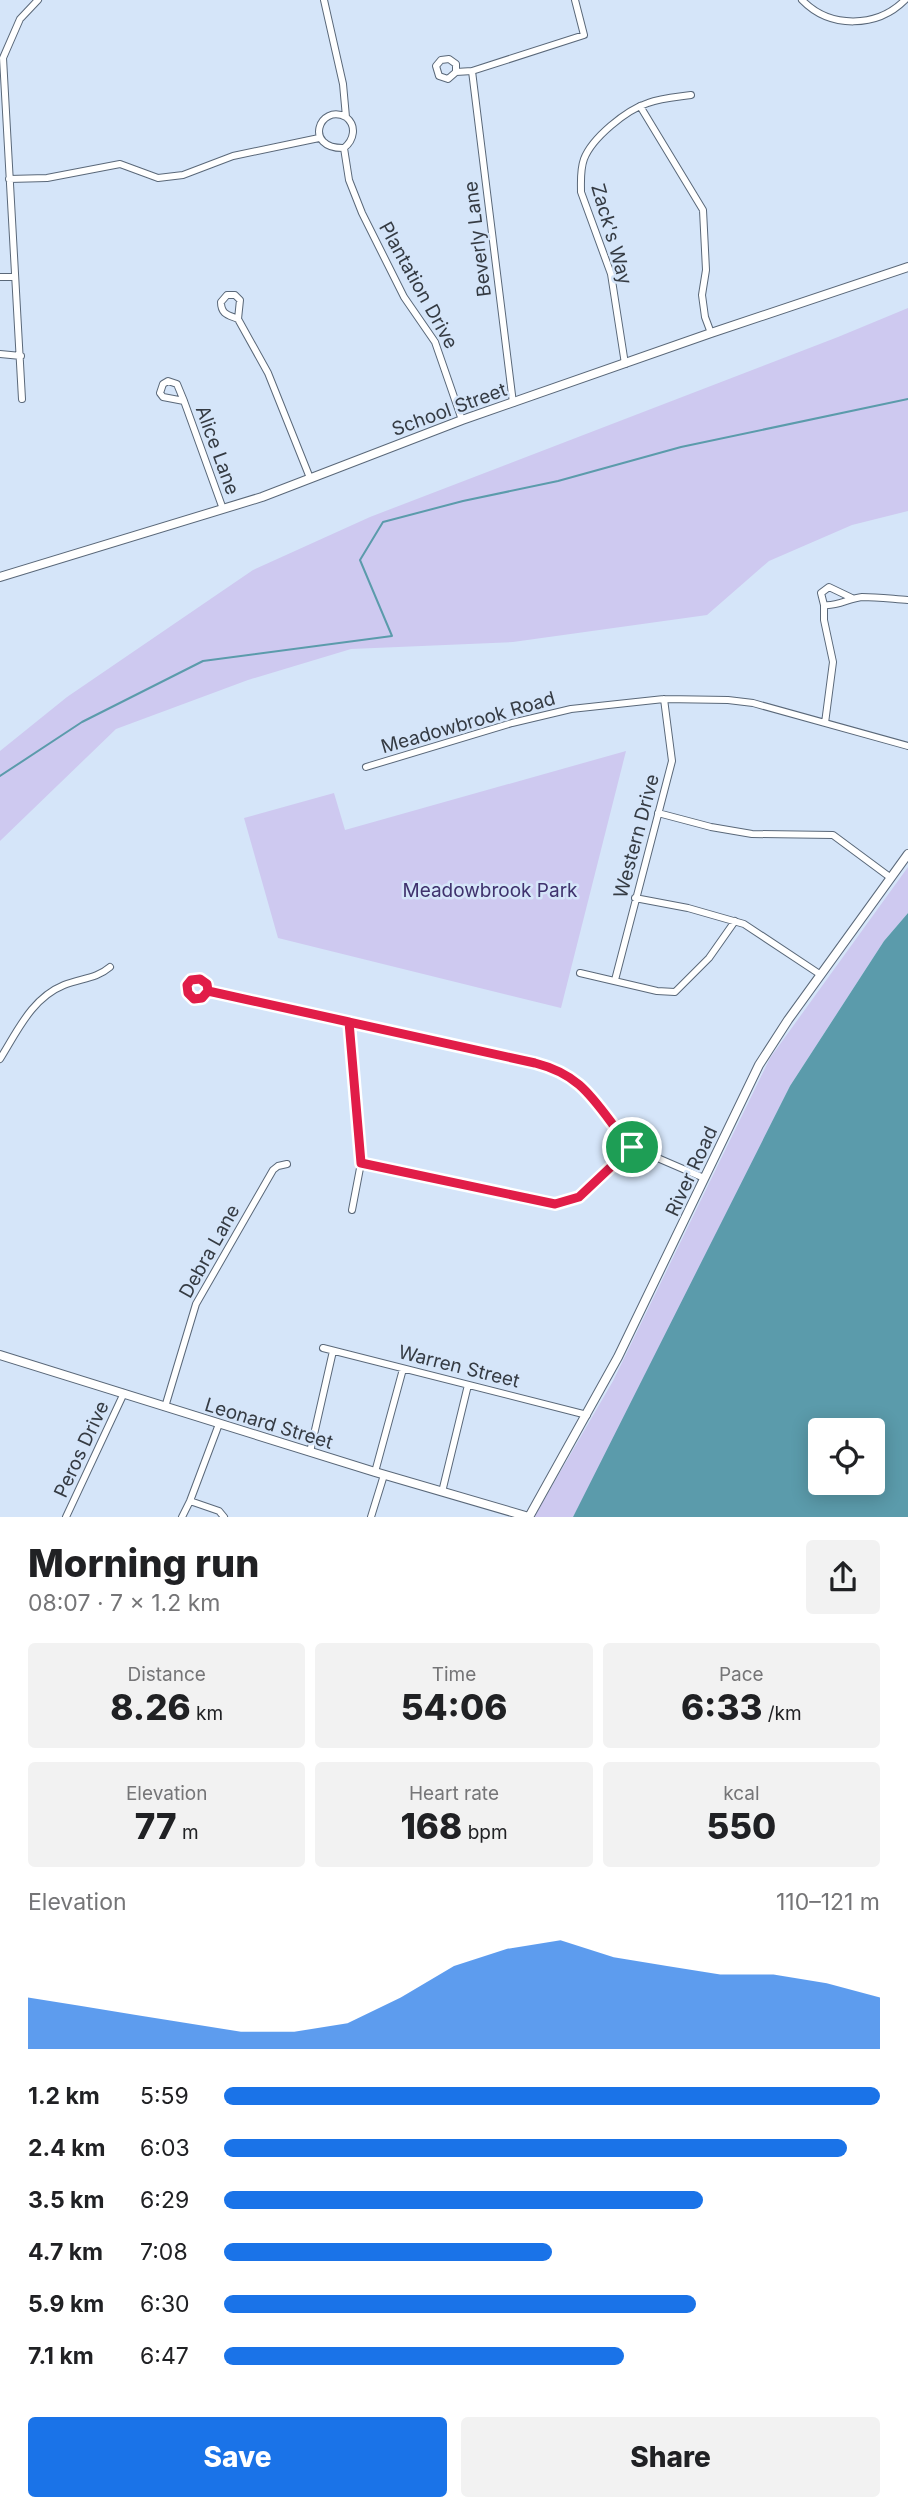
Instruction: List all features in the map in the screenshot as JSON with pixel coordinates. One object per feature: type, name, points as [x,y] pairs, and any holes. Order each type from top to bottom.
[{"type":"street","points":[[22,399],[3,58],[20,19],[38,0]]},
{"type":"street","points":[[324,0],[343,84],[346,117]]},
{"type":"street","points":[[456,72],[472,71],[584,35],[575,0]]},
{"type":"street","points":[[802,0],[822,15],[856,22],[880,17],[905,0]]},
{"type":"street","name":"Beverly Lane","points":[[472,71],[513,403]]},
{"type":"street","name":"Zack's Way","points":[[625,364],[611,274],[584,204],[580,178],[584,158],[596,141],[629,111],[657,100],[691,95]]},
{"type":"street","points":[[640,106],[703,210],[706,270],[702,295],[710,333]]},
{"type":"street","points":[[336,113],[352,123],[353,132],[344,148],[328,146],[319,138],[324,118],[336,113]]},
{"type":"street","points":[[9,179],[47,178],[120,164],[158,178],[183,176],[233,156],[319,138]]},
{"type":"street","name":"Plantation Drive","points":[[344,148],[349,180],[362,214],[404,297],[435,342],[462,420]]},
{"type":"street","name":"School Street","points":[[0,577],[262,497],[462,420],[908,267]]},
{"type":"street","points":[[0,277],[15,277]]},
{"type":"street","points":[[238,319],[268,373],[310,478]]},
{"type":"street","points":[[0,354],[21,356]]},
{"type":"street","name":"Alice Lane","points":[[184,401],[223,509]]},
{"type":"street","points":[[825,723],[833,662],[821,593],[829,587],[852,598]]},
{"type":"street","points":[[824,605],[831,606],[852,598],[908,600]]},
{"type":"street","name":"Meadowbrook Road","points":[[366,767],[530,718],[585,707],[664,698],[739,701],[908,746]]},
{"type":"street","name":"Western Drive","points":[[615,980],[672,757],[664,698]]},
{"type":"street","points":[[658,813],[756,835],[833,835],[891,878]]},
{"type":"street","name":"River Road","points":[[529,1517],[624,1346],[763,1058],[908,854]]},
{"type":"street","points":[[635,898],[688,908],[735,921],[754,930],[821,975]]},
{"type":"street","points":[[580,973],[657,991],[676,992],[709,958],[735,921]]},
{"type":"street","points":[[0,1059],[27,1014],[40,1000],[64,985],[93,977],[110,967]]},
{"type":"street","points":[[208,991],[535,1063],[561,1072],[584,1087],[622,1138],[632,1147],[704,1178]]},
{"type":"street","points":[[349,1022],[361,1163],[352,1210]]},
{"type":"street","points":[[361,1163],[555,1204],[579,1197],[632,1147]]},
{"type":"street","name":"Debra Lane","points":[[165,1407],[199,1299],[273,1170],[287,1164]]},
{"type":"street","name":"Warren Street","points":[[323,1348],[586,1415]]},
{"type":"street","points":[[310,1451],[333,1351]]},
{"type":"street","name":"Leonard Street","points":[[0,1355],[529,1517]]},
{"type":"street","points":[[371,1517],[403,1368]]},
{"type":"street","points":[[442,1492],[468,1385]]},
{"type":"street","name":"Peros Drive","points":[[66,1517],[124,1394]]},
{"type":"street","points":[[182,1517],[219,1424]]},
{"type":"street","points":[[190,1501],[219,1511],[224,1517]]},
{"type":"green space","points":[[908,308],[908,511],[852,525],[769,561],[707,615],[513,642],[351,649],[248,680],[116,729],[0,841],[0,751],[67,697],[253,570],[370,517]]},
{"type":"green space","name":"Meadowbrook Park","points":[[626,751],[561,1008],[278,938],[244,818],[334,793],[345,830]]},
{"type":"green space","points":[[908,867],[908,913],[884,941],[790,1086],[585,1498],[573,1517],[534,1517],[613,1381],[770,1058]]},
{"type":"water","points":[[908,913],[908,1517],[573,1517],[790,1086],[884,941]]},
{"type":"waterway","points":[[0,776],[82,722],[203,661],[392,636],[360,560],[383,522],[463,501],[558,481],[681,447],[908,399]]},
{"type":"route","points":[[632,1147],[579,1197],[555,1204],[361,1163],[349,1022],[208,991],[207,984],[196,978],[187,985],[188,993],[194,999],[202,998],[208,991],[535,1063],[553,1068],[584,1087],[622,1138],[632,1147]]}]
